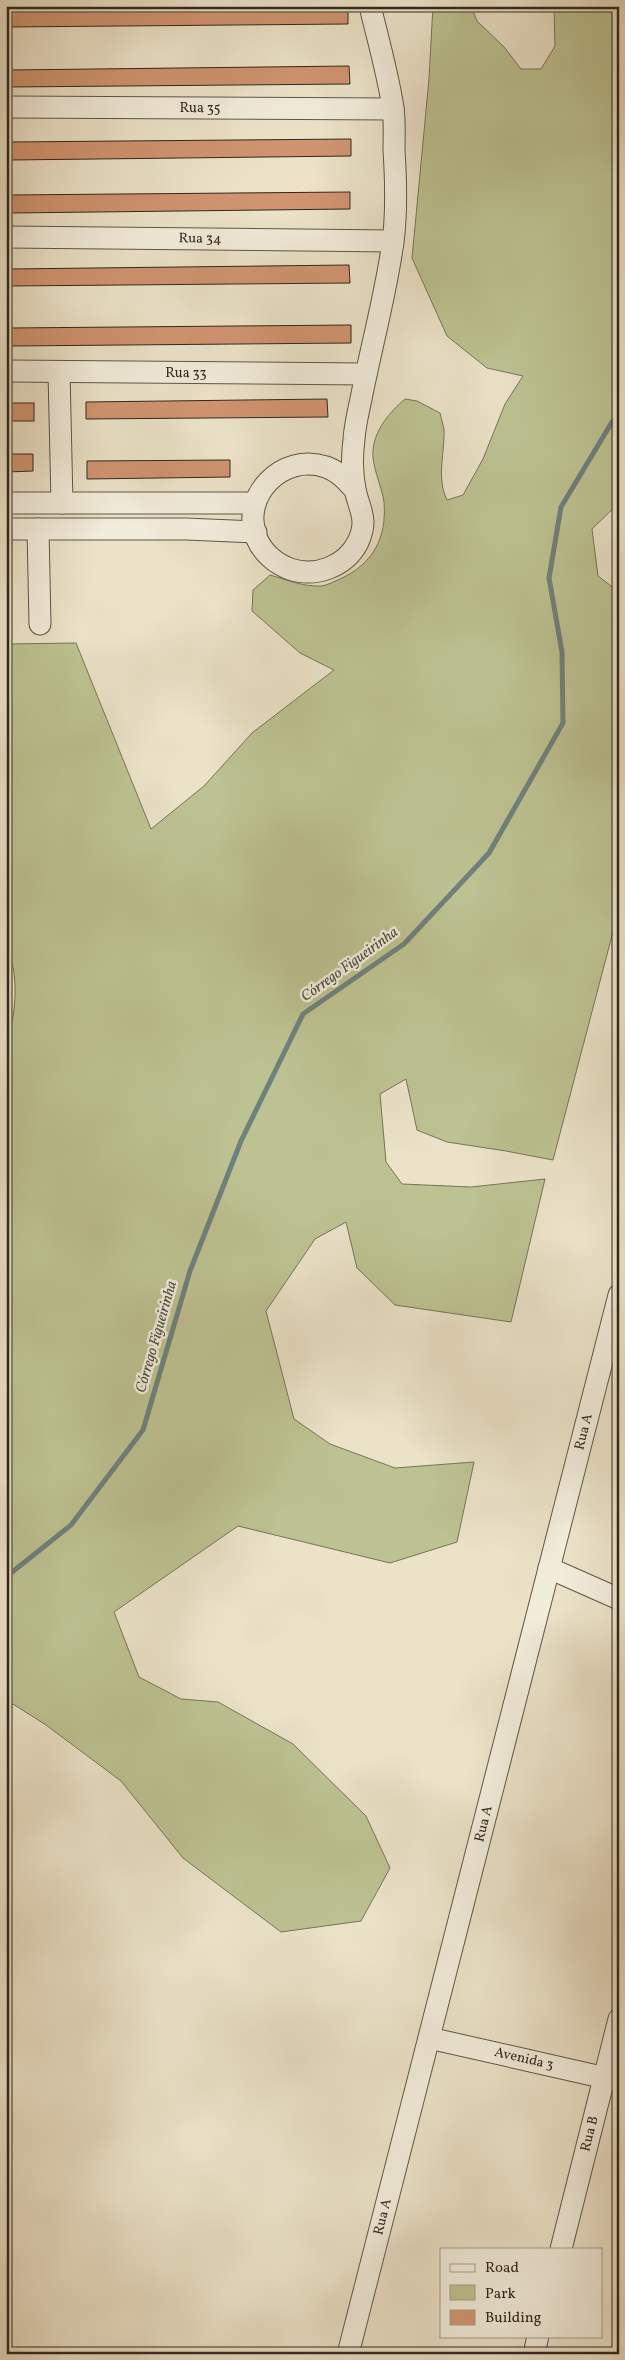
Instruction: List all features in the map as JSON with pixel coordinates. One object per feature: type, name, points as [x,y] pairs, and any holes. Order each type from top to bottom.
[{"type":"street","points":[[355,490],[354,439],[393,241],[396,195],[393,109],[370,6]]},
{"type":"street","name":"Rua 35","points":[[6,107],[393,109]]},
{"type":"street","name":"Rua 34","points":[[6,237],[393,241]]},
{"type":"street","name":"Rua 33","points":[[6,371],[366,374]]},
{"type":"street","points":[[59,372],[62,503]]},
{"type":"street","points":[[327,467],[341,455],[354,439]]},
{"type":"street","points":[[309,463],[327,467],[343,476],[355,490],[362,507],[363,525],[358,542],[347,557],[333,567],[316,572],[298,572],[281,566],[267,554],[257,539],[253,521],[255,503],[263,487],[275,474],[291,466],[309,463]]},
{"type":"street","points":[[6,503],[255,503]]},
{"type":"street","points":[[6,529],[205,529],[256,532]]},
{"type":"street","points":[[38,529],[40,624]]},
{"type":"street","name":"Rua A","points":[[348,2354],[619,1295]]},
{"type":"street","points":[[549,1568],[619,1600]]},
{"type":"street","name":"Rua B","points":[[561,2248],[611,2080],[619,2019]]},
{"type":"street","name":"Avenida 3","points":[[429,2038],[611,2080]]},
{"type":"street","points":[[534,2354],[538,2338]]},
{"type":"green space","points":[[433,6],[471,6],[477,21],[504,47],[521,69],[541,69],[555,46],[554,6],[619,6],[619,503],[592,529],[598,576],[619,592],[619,909],[553,1160],[447,1142],[417,1130],[406,1079],[380,1094],[386,1162],[402,1184],[471,1187],[545,1179],[511,1322],[395,1305],[357,1268],[346,1222],[315,1239],[266,1311],[294,1419],[330,1444],[395,1468],[474,1462],[457,1542],[390,1563],[238,1526],[114,1612],[139,1677],[181,1699],[218,1702],[293,1744],[366,1816],[390,1868],[361,1921],[281,1932],[183,1858],[121,1781],[46,1725],[13,1704],[6,1710],[6,1048],[14,1010],[15,983],[11,958],[6,946],[6,541],[12,541],[7,644],[76,643],[151,829],[204,786],[252,733],[334,670],[300,653],[252,611],[253,590],[270,575],[302,584],[324,585],[351,573],[369,558],[380,538],[384,515],[383,496],[373,456],[374,442],[384,422],[405,399],[417,401],[440,413],[444,429],[441,474],[444,492],[447,500],[463,495],[483,459],[505,404],[523,376],[487,368],[447,336],[412,258],[429,79]]},
{"type":"building","points":[[348,6],[348,24],[7,27],[7,10]]},
{"type":"building","points":[[349,66],[350,84],[9,87],[9,70]]},
{"type":"building","points":[[351,139],[351,156],[11,160],[10,142]]},
{"type":"building","points":[[350,192],[350,209],[10,213],[9,195]]},
{"type":"building","points":[[349,265],[350,283],[9,286],[9,269]]},
{"type":"building","points":[[351,325],[351,343],[11,346],[10,328]]},
{"type":"building","points":[[327,399],[328,417],[86,419],[86,402]]},
{"type":"building","points":[[6,403],[34,403],[34,421],[6,421]]},
{"type":"building","points":[[6,454],[33,454],[33,471],[6,472]]},
{"type":"building","points":[[230,460],[230,477],[87,479],[87,461]]},
{"type":"waterway","name":"Córrego Figueirinha","points":[[6,1577],[71,1525],[143,1430],[190,1271],[241,1141],[303,1014],[404,944],[489,853],[563,723],[562,652],[549,578],[561,507],[612,422],[619,418]]}]
